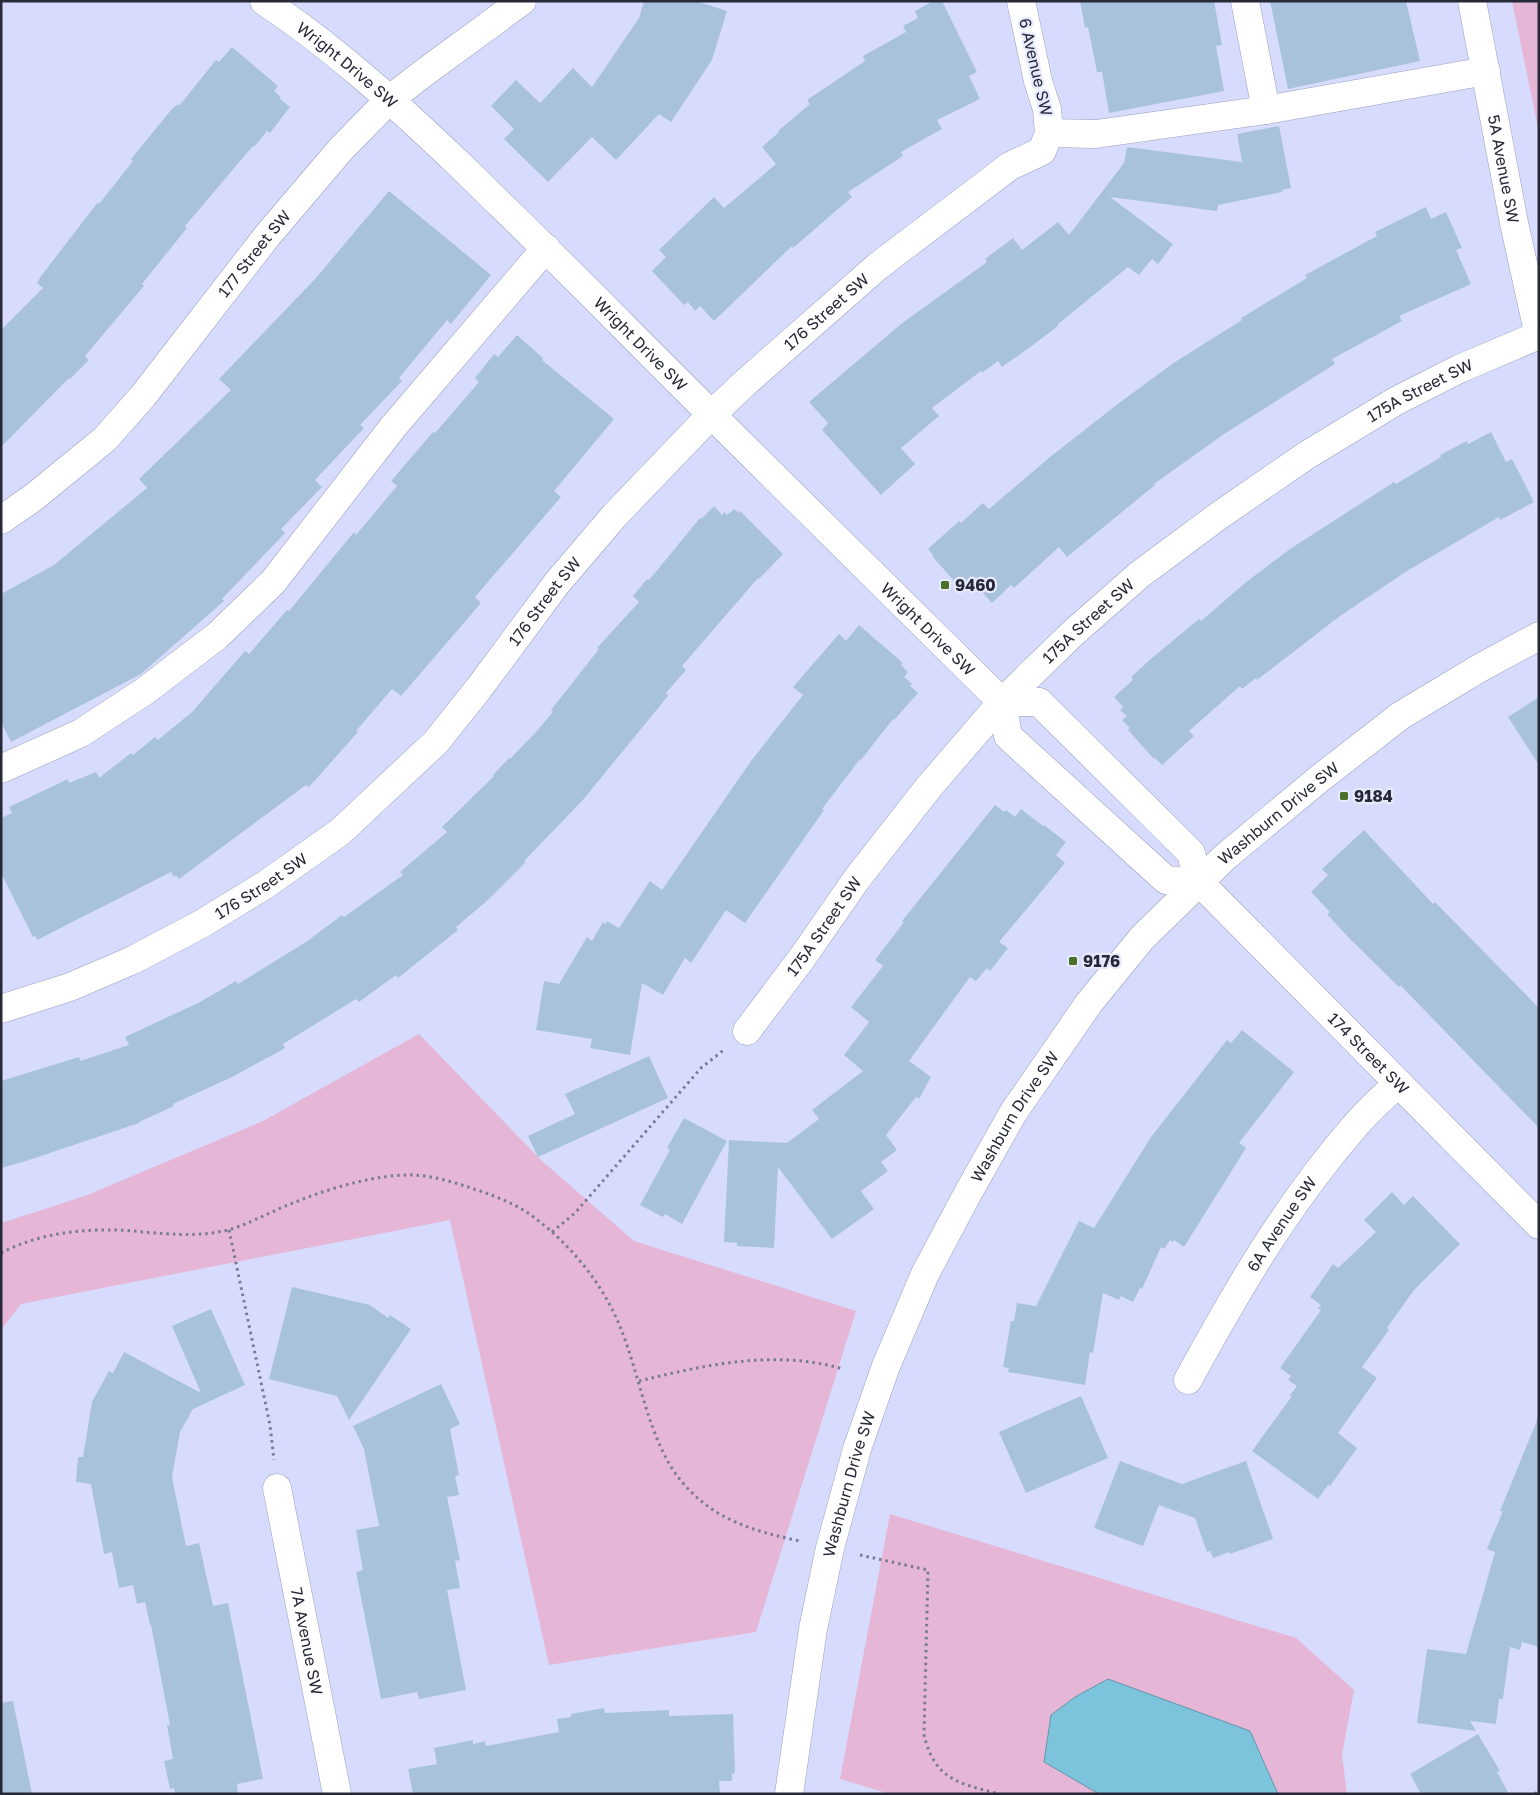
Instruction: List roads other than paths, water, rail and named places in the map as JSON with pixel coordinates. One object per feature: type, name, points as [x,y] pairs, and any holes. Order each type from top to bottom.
[{"type":"street","name":"Wright Drive SW","points":[[264,1],[293,20],[356,69],[390,99],[546,248],[711,415],[1002,702]]},
{"type":"street","name":"177 Street SW","points":[[1,520],[34,497],[105,438],[143,396],[267,236],[341,149],[390,99],[522,1]]},
{"type":"street","name":"6 Avenue SW","points":[[1021,1],[1038,81],[1047,109],[1050,133]]},
{"type":"street","points":[[1245,1],[1266,110]]},
{"type":"street","name":"5A Avenue SW","points":[[1472,1],[1514,223],[1539,336]]},
{"type":"street","points":[[1050,133],[1096,134],[1266,110],[1486,71]]},
{"type":"street","name":"176 Street SW","points":[[1,1009],[79,983],[133,960],[194,928],[265,885],[340,832],[436,742],[564,575],[615,515],[711,415],[878,266],[1010,166],[1042,151],[1050,133]]},
{"type":"street","points":[[1,769],[81,734],[145,691],[224,629],[273,582],[394,427],[546,248]]},
{"type":"street","name":"175A Street SW","points":[[747,1031],[802,958],[856,880],[928,788],[1002,702],[1073,633],[1139,575],[1217,517],[1299,460],[1396,401],[1459,369],[1539,336]]},
{"type":"street","name":"Washburn Drive SW","points":[[790,1794],[813,1629],[830,1548],[858,1449],[886,1366],[925,1274],[1013,1113],[1083,1011],[1142,938],[1225,857],[1319,779],[1400,716],[1478,669],[1539,636]]},
{"type":"street","points":[[1002,702],[1039,702],[1192,853],[1199,882],[1166,880],[1008,736],[1002,702]]},
{"type":"street","name":"174 Street SW","points":[[1199,882],[1539,1225]]},
{"type":"street","name":"6A Avenue SW","points":[[1188,1380],[1261,1252],[1300,1196],[1356,1124],[1398,1083]]},
{"type":"street","name":"7A Avenue SW","points":[[277,1488],[337,1794]]},
{"type":"water","points":[[1108,1679],[1250,1731],[1278,1794],[1099,1794],[1044,1762],[1051,1715],[1075,1697]]},
{"type":"place","name":"9460","points":[[945,585]]},
{"type":"place","name":"9184","points":[[1344,796]]},
{"type":"place","name":"9176","points":[[1073,961]]}]
